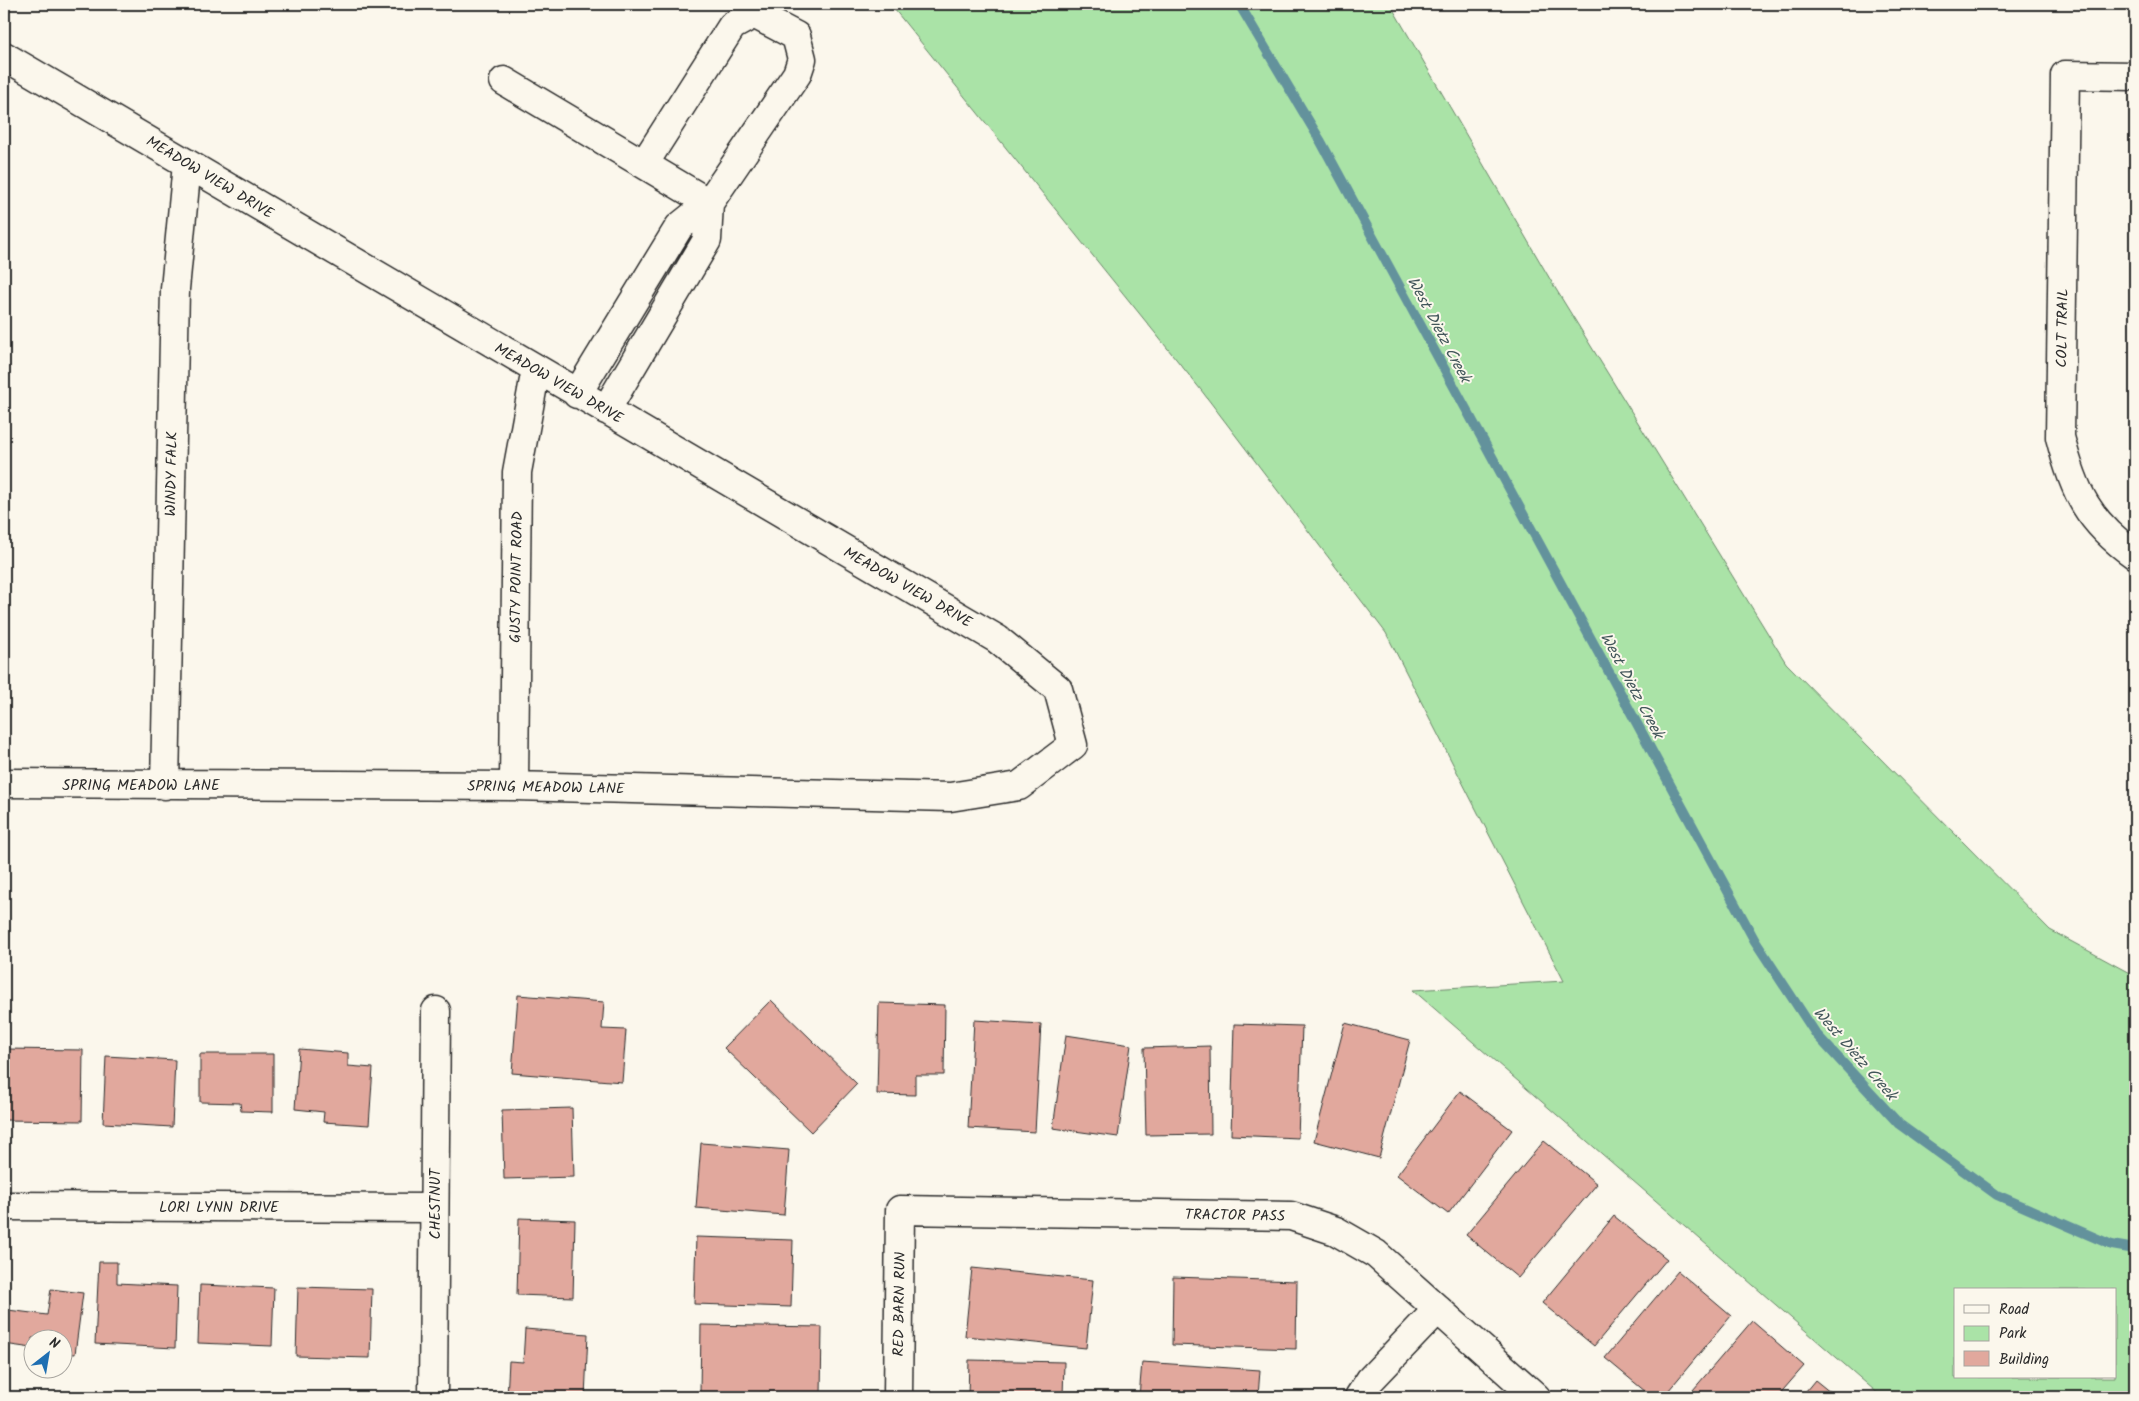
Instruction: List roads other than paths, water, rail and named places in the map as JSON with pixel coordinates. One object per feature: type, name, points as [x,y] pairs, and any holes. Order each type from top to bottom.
[{"type":"street","points":[[578,394],[679,227],[709,203],[797,74],[802,59],[796,36],[754,14],[732,26],[644,164]]},
{"type":"street","name":"MEADOW VIEW DRIVE","points":[[4,56],[996,639],[1058,689],[1073,745]]},
{"type":"street","name":"COLT TRAIL","points":[[2135,76],[2065,75],[2060,437],[2073,482],[2083,504],[2098,524],[2120,545],[2135,555]]},
{"type":"street","points":[[504,81],[709,203]]},
{"type":"street","name":"WINDY FALK","points":[[165,785],[175,289],[186,164]]},
{"type":"street","points":[[606,410],[706,240],[709,203]]},
{"type":"street","name":"GUSTY POINT ROAD","points":[[514,786],[517,472],[536,370]]},
{"type":"street","name":"SPRING MEADOW LANE","points":[[4,783],[514,786],[950,797],[1019,786],[1073,745]]},
{"type":"street","name":"CHESTNUT","points":[[433,1397],[436,1011]]},
{"type":"street","name":"LORI LYNN DRIVE","points":[[4,1206],[434,1208]]},
{"type":"street","name":"TRACTOR PASS","points":[[900,1210],[1291,1216],[1336,1231],[1376,1254],[1536,1397]]},
{"type":"street","name":"RED BARN RUN","points":[[898,1397],[900,1210]]},
{"type":"street","points":[[1359,1397],[1370,1380],[1438,1310]]},
{"type":"waterway","name":"West Dietz Creek","points":[[1239,4],[1320,140],[1755,941],[1816,1034],[1899,1124],[1997,1195],[2112,1245],[2135,1249]]}]
